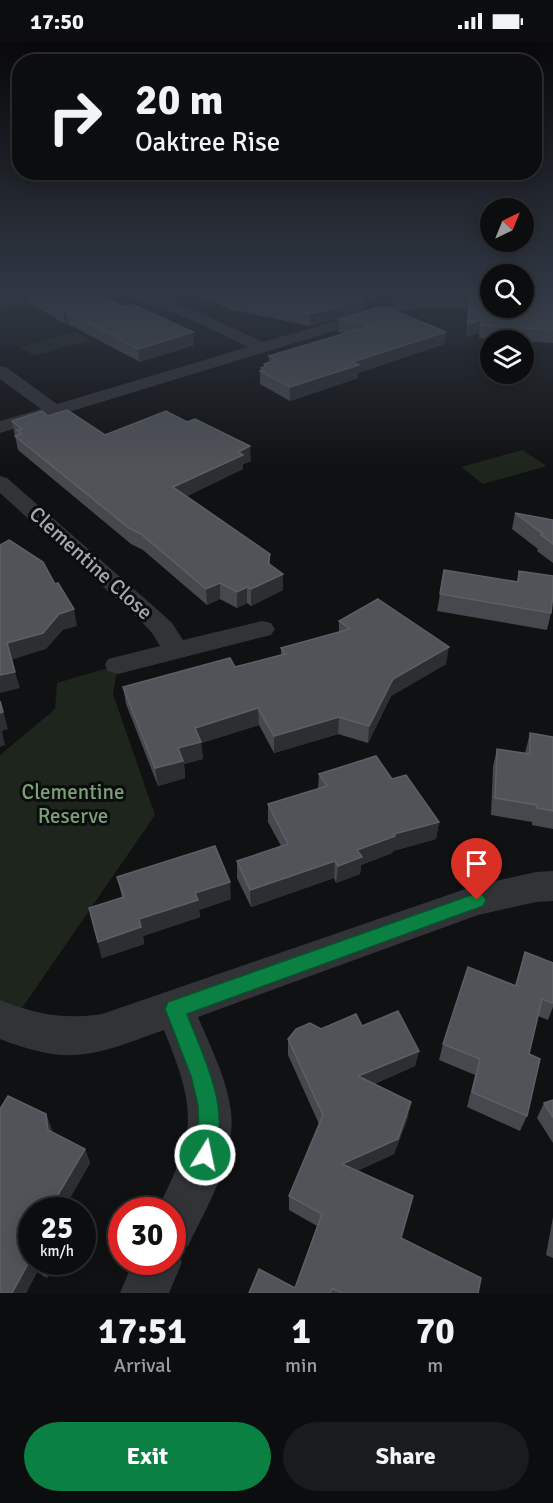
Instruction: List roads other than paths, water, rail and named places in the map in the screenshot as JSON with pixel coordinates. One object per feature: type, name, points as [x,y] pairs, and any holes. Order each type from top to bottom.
[{"type":"street","points":[[0,428],[257,349]]},
{"type":"street","points":[[0,371],[55,411]]},
{"type":"street","name":"Clementine Close","points":[[0,482],[150,616],[163,629],[175,650]]},
{"type":"street","points":[[118,665],[262,628]]},
{"type":"street","points":[[0,1019],[33,1033],[78,1038],[102,1033],[477,900],[536,886],[553,886]]},
{"type":"street","points":[[175,1009],[201,1076],[208,1105],[210,1129],[205,1155],[186,1198]]},
{"type":"street","points":[[144,1293],[152,1275]]},
{"type":"park label","name":"Clementine Reserve","points":[[73,804]]}]
